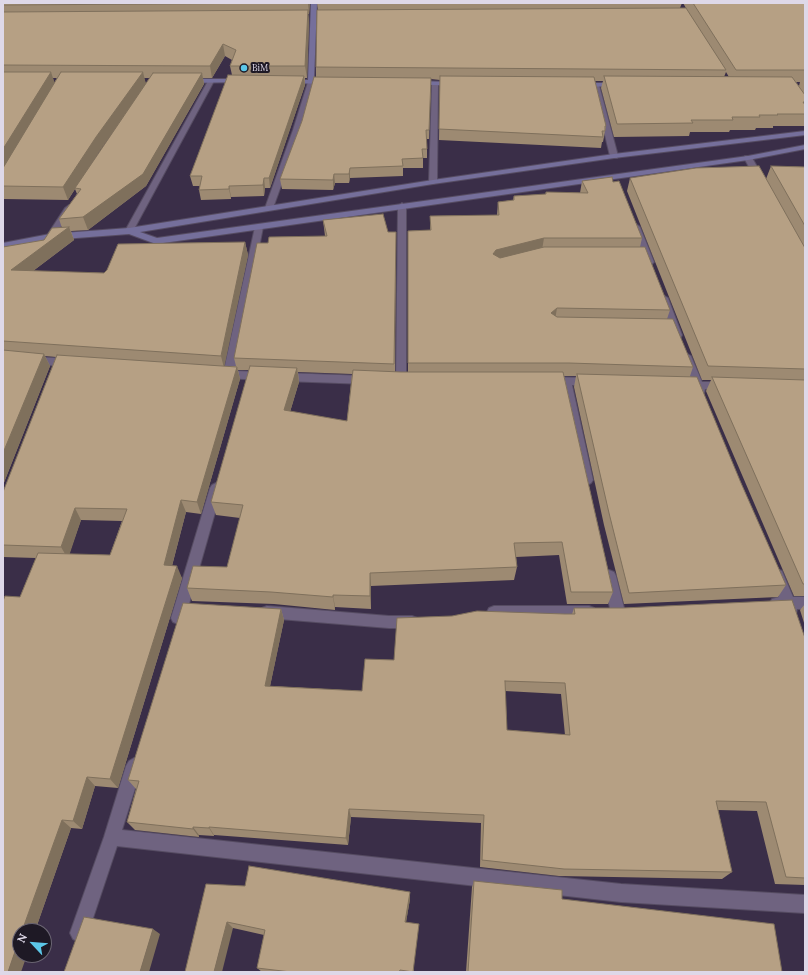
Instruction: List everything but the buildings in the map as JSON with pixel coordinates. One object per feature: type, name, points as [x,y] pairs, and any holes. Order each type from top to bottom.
[{"type":"street","points":[[270,208],[311,82],[312,18],[314,3]]},
{"type":"street","points":[[304,18],[320,17]]},
{"type":"street","points":[[182,81],[249,81]]},
{"type":"street","points":[[129,231],[210,81]]},
{"type":"street","points":[[280,82],[334,82]]},
{"type":"street","points":[[404,83],[466,84]]},
{"type":"street","points":[[432,182],[435,84]]},
{"type":"street","points":[[573,85],[628,85]]},
{"type":"street","points":[[596,85],[614,156]]},
{"type":"street","points":[[3,246],[50,237],[129,231],[432,182],[614,156],[805,134]]},
{"type":"street","points":[[129,231],[156,242],[402,206],[618,180],[805,148]]},
{"type":"street","points":[[748,158],[763,185]]},
{"type":"street","points":[[50,237],[71,204]]},
{"type":"street","points":[[401,381],[402,206]]},
{"type":"street","points":[[633,219],[643,255],[652,269]]},
{"type":"street","points":[[228,374],[259,227]]},
{"type":"street","points":[[660,291],[670,327],[704,400]]},
{"type":"street","points":[[3,358],[57,366],[81,364]]},
{"type":"street","points":[[213,373],[378,380]]},
{"type":"street","points":[[243,390],[248,375]]},
{"type":"street","points":[[534,381],[599,382]]},
{"type":"street","points":[[566,381],[590,494]]},
{"type":"street","points":[[675,384],[736,386]]},
{"type":"street","points":[[175,629],[220,472]]},
{"type":"street","points":[[606,561],[618,612]]},
{"type":"street","points":[[773,567],[789,603],[793,617]]},
{"type":"street","points":[[766,604],[805,603]]},
{"type":"street","points":[[182,607],[197,608]]},
{"type":"street","points":[[251,611],[389,622],[422,621]]},
{"type":"street","points":[[480,614],[495,612],[634,611]]},
{"type":"street","points":[[73,950],[112,837],[137,756]]},
{"type":"street","points":[[112,837],[621,894],[805,904]]},
{"type":"place","name":"BiM","points":[[244,68]]}]
